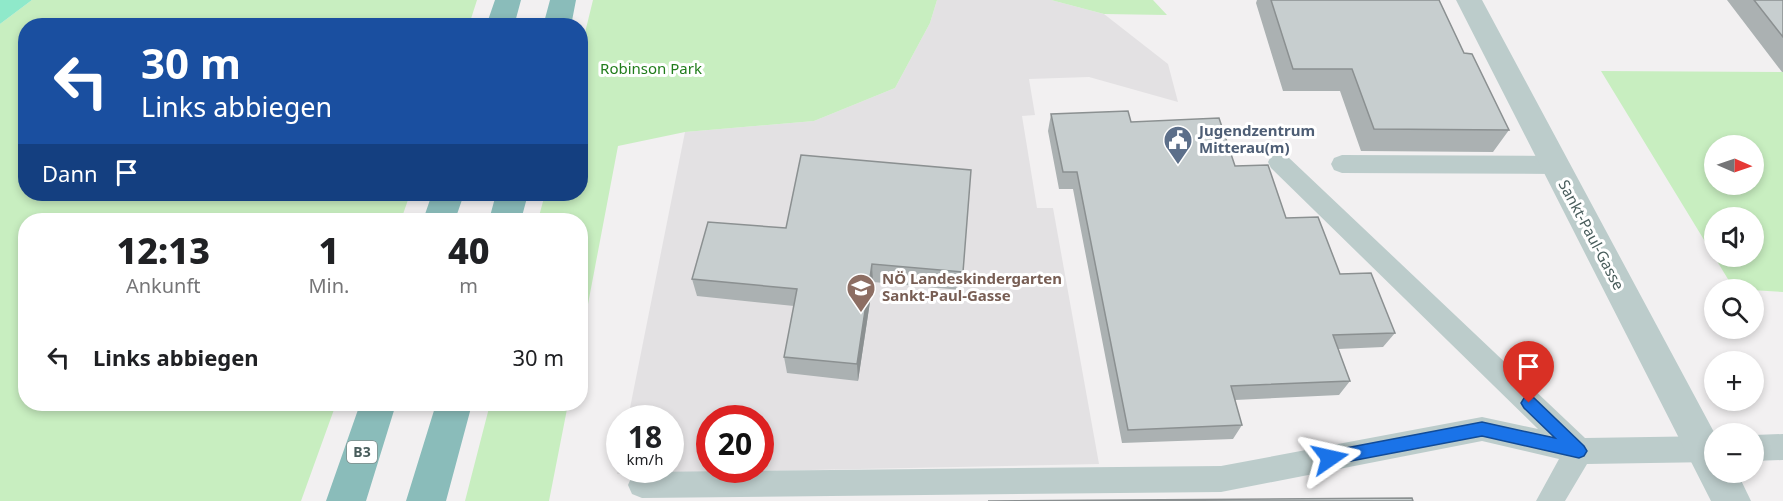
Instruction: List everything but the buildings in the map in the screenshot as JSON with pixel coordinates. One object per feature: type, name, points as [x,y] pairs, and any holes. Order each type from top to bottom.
[{"type":"highway","points":[[502,18],[508,0]]},
{"type":"highway","points":[[559,18],[563,0]]},
{"type":"highway","name":"B3","points":[[346,501],[376,411]]},
{"type":"highway","points":[[426,501],[452,411]]},
{"type":"street","name":"Sankt-Paul-Gasse","points":[[1469,0],[1704,445]]},
{"type":"street","name":"Sankt-Paul-Gasse","points":[[1723,483],[1731,501]]},
{"type":"lane","points":[[1279,162],[1579,451]]},
{"type":"lane","points":[[1342,164],[1555,165]]},
{"type":"lane","points":[[642,485],[1221,479],[1482,429],[1579,451],[1704,459]]},
{"type":"lane","points":[[1764,448],[1783,447]]},
{"type":"lane","points":[[1550,501],[1579,451]]},
{"type":"shaded area","points":[[0,0],[32,0],[0,24]]},
{"type":"shaded area","name":"NÖ Landeskindergarten Sankt-Paul-Gasse","points":[[937,0],[1051,0],[1104,14],[1168,64],[1178,102],[1089,77],[1029,79],[1035,115],[1022,116],[1037,208],[1053,208],[1099,464],[774,471],[774,405],[696,405],[696,472],[684,473],[684,405],[631,405],[685,132],[814,121],[895,88],[930,23]]},
{"type":"green space","points":[[32,0],[477,0],[471,18],[18,18],[18,201],[408,201],[403,213],[18,213],[18,411],[333,411],[301,501],[0,501],[0,24]]},
{"type":"green space","name":"Robinson Park","points":[[593,0],[937,0],[930,23],[895,88],[814,121],[685,132],[618,146],[588,304],[588,213],[540,213],[543,201],[588,201],[588,20]]},
{"type":"green space","points":[[1051,0],[1153,0],[1167,15],[1104,14]]},
{"type":"green space","points":[[1601,71],[1783,72],[1783,292],[1764,291],[1764,279],[1728,279],[1721,267],[1764,267],[1764,207],[1704,207],[1704,240]]},
{"type":"green space","points":[[488,411],[567,411],[549,501],[465,501]]},
{"type":"place","name":"Jugendzentrum Mitterau(m)","points":[[1178,166]]},
{"type":"place","name":"NÖ Landeskindergarten Sankt-Paul-Gasse","points":[[861,314]]},
{"type":"route","points":[[1330,458],[1482,429],[1579,451],[1529,403]]}]
